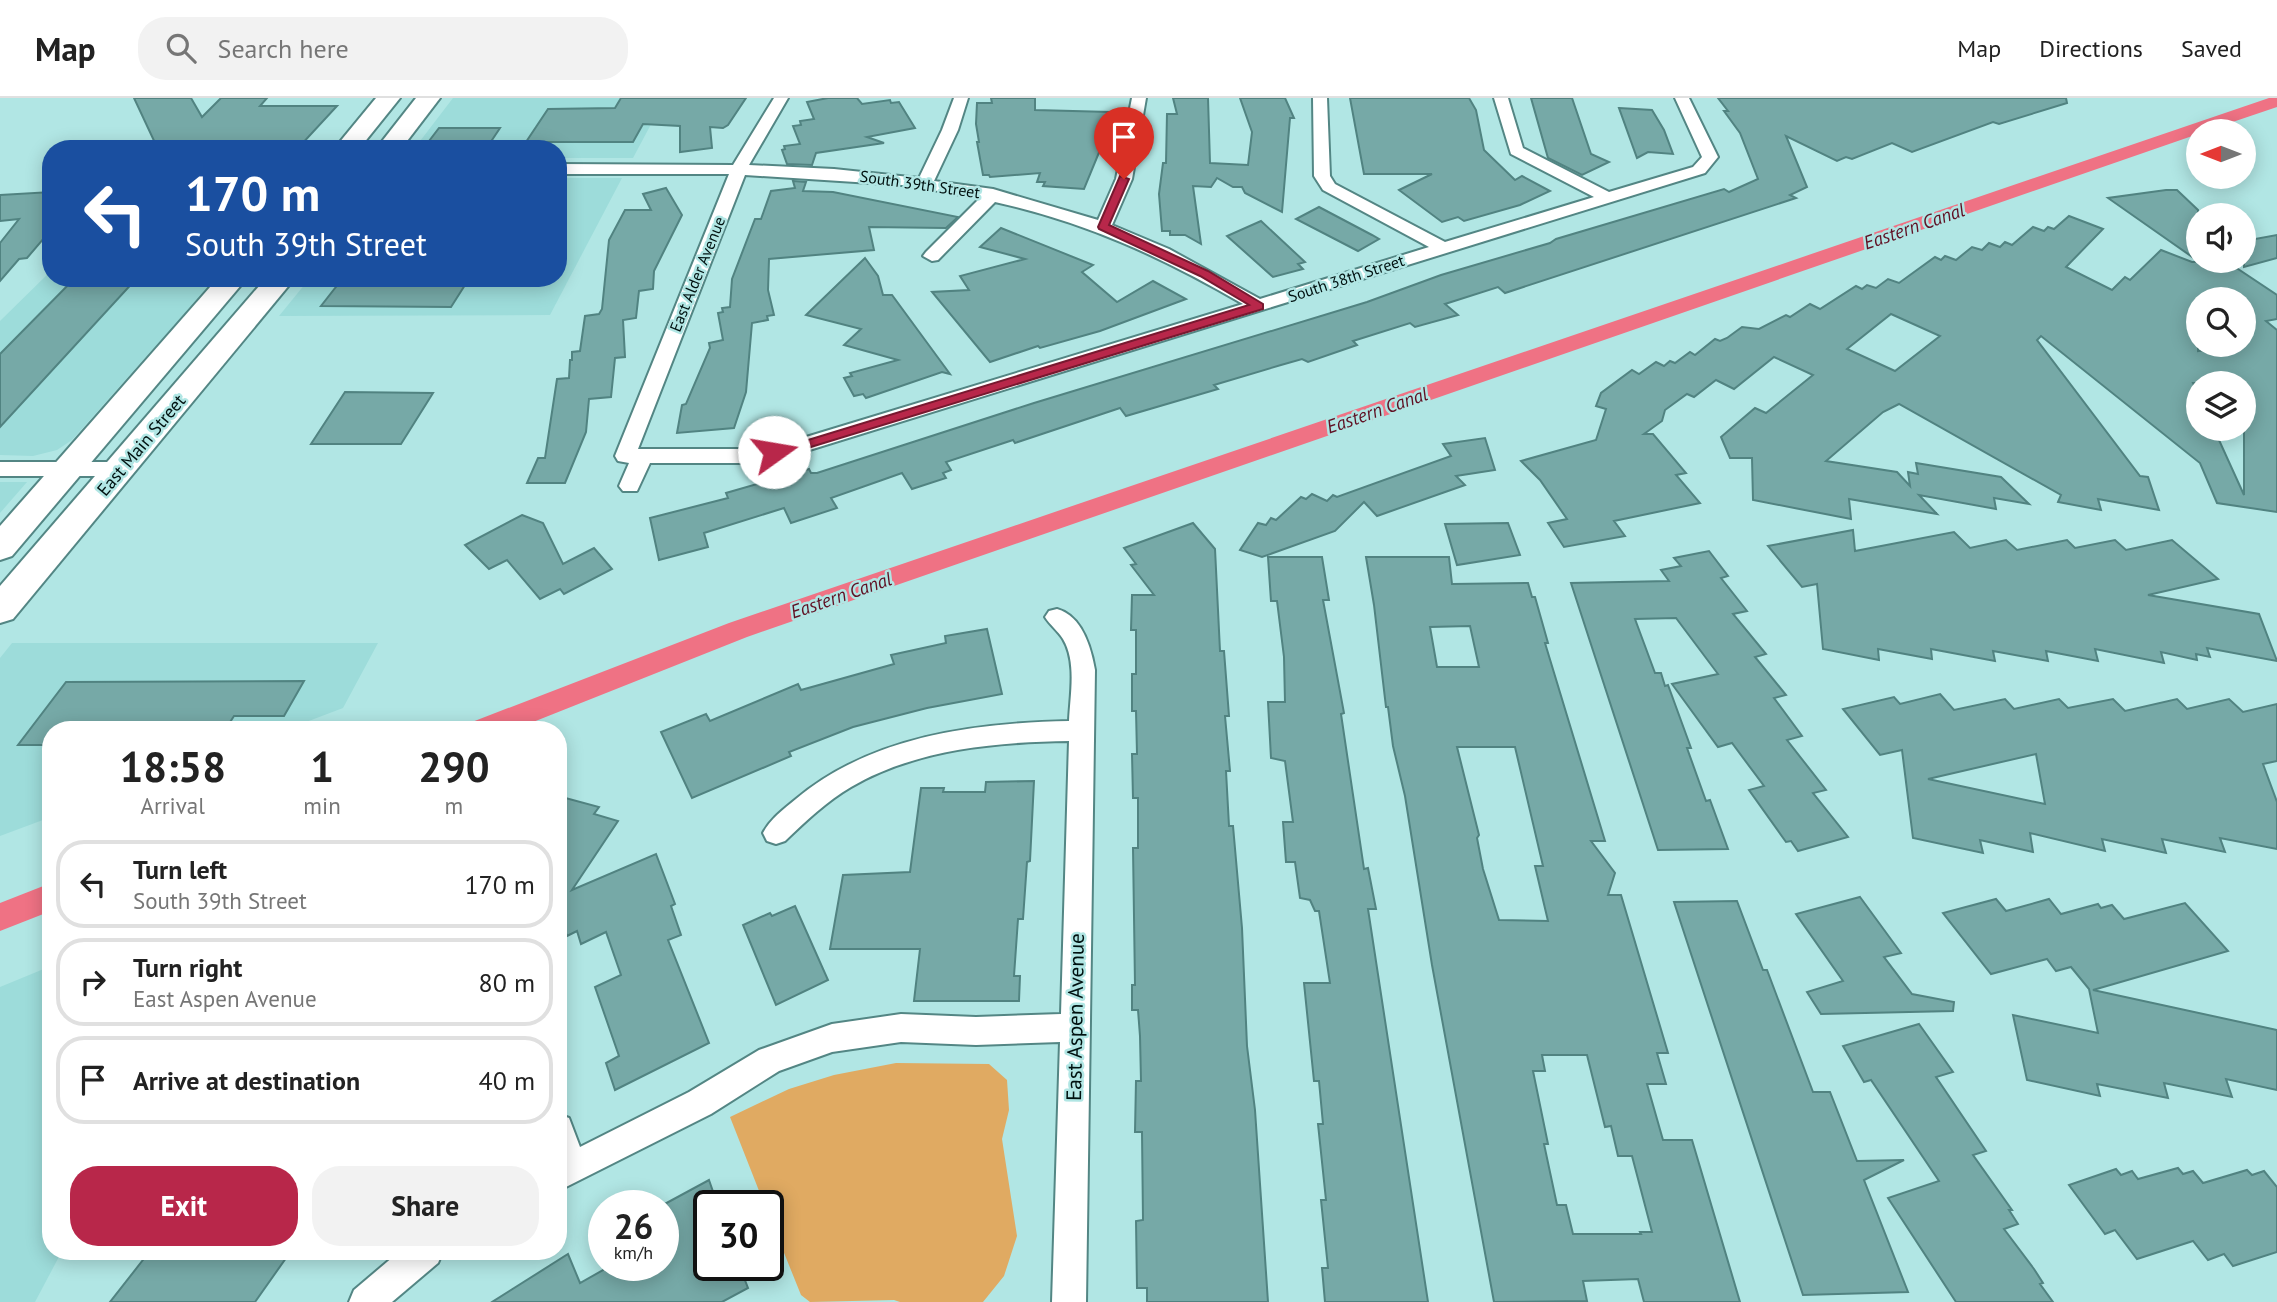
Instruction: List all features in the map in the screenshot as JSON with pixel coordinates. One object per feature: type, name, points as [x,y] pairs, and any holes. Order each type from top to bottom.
[{"type":"main road","points":[[353,140],[388,98]]},
{"type":"main road","points":[[395,140],[428,98]]},
{"type":"main road","points":[[0,548],[225,287]]},
{"type":"main road","name":"East Main Street","points":[[0,610],[274,287]]},
{"type":"street","name":"East Alder Avenue","points":[[630,485],[633,456],[738,169],[782,98]]},
{"type":"street","points":[[925,183],[950,130],[961,98]]},
{"type":"street","points":[[1103,227],[1124,179],[1139,98]]},
{"type":"street","points":[[1320,98],[1322,176],[1329,187],[1441,247]]},
{"type":"street","points":[[1501,98],[1516,151],[1608,198]]},
{"type":"street","name":"South 38th Street","points":[[633,456],[751,456],[796,447],[1699,170],[1710,157],[1682,98]]},
{"type":"street","name":"South 39th Street","points":[[567,169],[738,169],[854,174],[993,194],[1103,227],[1204,274],[1259,306]]},
{"type":"street","points":[[932,256],[993,194]]},
{"type":"street","points":[[0,469],[122,469]]},
{"type":"street","name":"East Aspen Avenue","points":[[1057,617],[1070,628],[1080,645],[1083,670],[1069,1302]]},
{"type":"street","points":[[776,833],[828,788],[887,760],[941,746],[1000,736],[1082,731]]},
{"type":"street","points":[[567,1171],[700,1103],[770,1060],[832,1038],[901,1028],[976,1031],[1075,1027]]},
{"type":"street","points":[[366,1302],[415,1260]]},
{"type":"shaded area","points":[[453,98],[665,98],[633,158],[567,158],[567,140],[421,140]]},
{"type":"shaded area","points":[[567,178],[622,178],[567,283]]},
{"type":"shaded area","points":[[42,280],[42,287],[208,287],[72,440],[57,450],[33,456],[0,455],[0,321]]},
{"type":"shaded area","points":[[303,287],[565,287],[550,315],[279,316]]},
{"type":"shaded area","points":[[0,482],[27,482],[0,513]]},
{"type":"shaded area","points":[[12,643],[378,643],[343,708],[309,721],[42,721],[42,820],[0,836],[0,658]]},
{"type":"shaded area","points":[[42,970],[42,1260],[57,1260],[35,1302],[0,1302],[0,987]]},
{"type":"shaded area","points":[[896,1063],[989,1064],[1007,1080],[1009,1110],[1002,1139],[1017,1236],[1004,1276],[983,1302],[810,1302],[801,1295],[784,1253],[784,1190],[759,1190],[730,1117],[789,1089],[834,1075]]},
{"type":"building","points":[[134,98],[191,98],[202,117],[221,98],[267,98],[260,106],[337,106],[306,140],[154,140]]},
{"type":"building","points":[[621,98],[746,98],[728,125],[723,128],[710,127],[712,148],[680,152],[680,126],[643,124],[633,142],[527,140],[548,109],[615,108]]},
{"type":"building","points":[[828,98],[857,98],[862,104],[890,100],[891,103],[899,102],[915,128],[867,137],[884,143],[816,153],[812,165],[787,164],[782,150],[785,149],[784,146],[800,144],[793,126],[801,125],[800,121],[814,119],[807,102]]},
{"type":"building","points":[[991,98],[1035,98],[1035,110],[1110,112],[1104,136],[1098,136],[1100,150],[1084,189],[1043,186],[1045,182],[1037,182],[1040,173],[990,177],[983,175],[977,142],[977,103],[992,103]]},
{"type":"building","points":[[1173,98],[1208,98],[1210,163],[1248,165],[1252,132],[1240,98],[1285,98],[1294,118],[1290,118],[1282,212],[1245,193],[1242,187],[1233,187],[1217,178],[1211,187],[1193,186],[1201,244],[1185,235],[1170,235],[1170,231],[1162,231],[1159,194],[1163,163],[1166,163],[1167,114],[1177,114]]},
{"type":"building","points":[[1350,98],[1469,98],[1476,110],[1484,150],[1515,180],[1522,176],[1550,191],[1520,205],[1464,221],[1458,217],[1442,222],[1399,190],[1432,174],[1364,174]]},
{"type":"building","points":[[1531,98],[1572,98],[1591,154],[1609,162],[1582,175],[1548,158]]},
{"type":"building","points":[[1718,98],[2066,98],[2067,103],[1999,124],[1993,122],[1912,152],[1892,143],[1852,159],[1846,157],[1837,161],[1786,136],[1807,187],[1790,195],[1796,198],[1505,293],[1498,287],[1445,304],[1458,315],[1415,327],[1410,323],[1353,341],[1357,345],[1308,362],[1302,359],[1281,365],[1214,385],[1218,389],[1126,416],[1120,408],[1015,443],[1013,440],[946,462],[951,470],[943,473],[946,478],[912,489],[902,473],[831,498],[837,508],[791,523],[784,508],[704,533],[708,547],[659,560],[650,518],[728,498],[726,493],[809,469],[811,473],[817,473],[1034,403],[1367,302],[1441,275],[1556,239],[1724,189],[1729,192],[1758,179],[1740,133]]},
{"type":"building","points":[[1619,108],[1652,110],[1664,130],[1673,154],[1648,152],[1637,158]]},
{"type":"building","points":[[439,128],[500,128],[492,140],[430,140]]},
{"type":"building","points":[[793,181],[806,182],[803,191],[833,192],[958,217],[946,228],[869,227],[874,250],[769,259],[768,290],[774,315],[767,316],[768,320],[752,323],[746,392],[734,428],[677,433],[682,405],[686,404],[710,348],[709,343],[723,340],[718,313],[723,312],[722,308],[730,307],[732,279],[755,219],[761,219],[771,191],[795,188]]},
{"type":"building","points":[[666,188],[682,215],[654,271],[653,289],[639,291],[636,318],[623,320],[625,357],[615,358],[611,397],[589,399],[586,432],[565,483],[527,483],[538,458],[545,458],[557,379],[569,378],[572,352],[580,351],[585,316],[599,314],[602,309],[609,240],[625,210],[651,210],[643,194]]},
{"type":"building","points":[[2177,190],[2191,203],[2186,203],[2186,253],[2108,198]]},
{"type":"building","points":[[42,193],[42,240],[27,258],[19,259],[0,281],[0,243],[19,219],[0,221],[0,195]]},
{"type":"building","points":[[1319,207],[1379,239],[1358,251],[1296,219]]},
{"type":"building","points":[[2069,216],[2103,229],[2066,267],[2112,290],[2125,277],[2130,280],[2161,250],[2186,260],[2186,273],[2244,273],[2277,295],[2277,319],[2266,321],[2277,330],[2277,512],[2217,503],[2200,463],[2041,336],[2037,340],[2140,476],[2148,477],[2159,510],[2098,499],[2101,510],[2058,502],[2061,495],[1899,404],[1883,412],[1826,461],[1897,472],[1910,486],[1908,472],[1918,474],[1916,463],[2001,477],[2029,504],[1994,498],[1996,509],[1919,495],[1937,514],[1849,499],[1851,519],[1753,500],[1752,458],[1730,458],[1721,437],[1755,408],[1766,413],[1813,375],[1774,357],[1734,389],[1716,380],[1694,397],[1687,394],[1665,410],[1662,421],[1644,434],[1653,434],[1686,473],[1676,475],[1700,503],[1614,521],[1625,536],[1564,547],[1548,523],[1567,519],[1540,480],[1521,461],[1596,440],[1606,409],[1596,406],[1601,393],[1632,370],[1639,374],[1656,362],[1664,366],[1670,361],[1675,363],[1690,352],[1695,355],[1715,339],[1720,341],[1727,338],[1742,327],[1759,329],[1786,315],[1790,317],[1810,304],[1820,309],[1856,286],[1862,289],[1867,285],[1876,288],[1888,279],[1899,283],[1935,257],[1941,260],[1945,256],[1956,260],[1972,247],[1982,250],[1989,243],[2000,247],[2005,242],[2012,245],[2033,227],[2044,231],[2048,227],[2054,229]],"holes":[[[1891,314],[1940,336],[1895,371],[1847,349]]]},
{"type":"building","points":[[1261,221],[1305,262],[1298,264],[1303,269],[1273,277],[1227,236]]},
{"type":"building","points":[[1001,228],[1093,265],[1082,272],[1117,302],[1153,281],[1186,299],[1100,331],[1040,348],[1038,346],[990,362],[932,292],[969,290],[960,276],[1025,259],[980,247]]},
{"type":"building","points":[[2277,235],[2277,258],[2256,264],[2256,239]]},
{"type":"building","points":[[865,258],[878,276],[883,295],[892,295],[950,374],[942,372],[866,398],[863,394],[854,396],[844,378],[852,376],[850,373],[898,360],[844,345],[861,329],[806,315]]},
{"type":"building","points":[[66,287],[129,287],[0,427],[0,354]]},
{"type":"building","points":[[336,287],[464,287],[451,307],[321,306]]},
{"type":"building","points":[[345,392],[433,393],[401,444],[311,444]]},
{"type":"building","points":[[1485,438],[1495,470],[1456,476],[1465,485],[1377,516],[1364,502],[1335,531],[1262,557],[1240,550],[1258,523],[1266,525],[1271,518],[1276,520],[1301,497],[1306,499],[1312,494],[1327,501],[1333,495],[1337,497],[1451,456],[1443,444]]},
{"type":"building","points":[[522,515],[543,523],[563,564],[594,548],[612,569],[564,594],[560,589],[540,599],[507,560],[489,569],[465,545]]},
{"type":"building","points":[[1193,523],[1215,549],[1220,651],[1224,651],[1229,716],[1225,716],[1230,771],[1226,771],[1229,826],[1233,826],[1242,928],[1247,1046],[1255,1110],[1268,1302],[1147,1302],[1147,1288],[1137,1288],[1136,1221],[1143,1220],[1142,1132],[1135,1132],[1136,1081],[1141,1081],[1140,1036],[1138,1010],[1132,1010],[1132,985],[1135,985],[1133,848],[1138,848],[1138,798],[1133,798],[1132,754],[1137,754],[1136,711],[1132,711],[1132,674],[1136,674],[1136,630],[1131,630],[1132,595],[1154,595],[1131,565],[1136,564],[1124,548]]},
{"type":"building","points":[[1508,523],[1520,555],[1457,565],[1445,524]]},
{"type":"building","points":[[1853,530],[1855,551],[1954,532],[1970,548],[2006,540],[2017,550],[2067,540],[2075,548],[2115,540],[2126,550],[2172,540],[2218,579],[2148,595],[2259,614],[2277,661],[2207,648],[2210,657],[2196,654],[2197,660],[2161,652],[2164,663],[2095,649],[2098,661],[2046,651],[2048,661],[1993,651],[1995,661],[1931,649],[1932,659],[1878,649],[1879,660],[1823,649],[1817,584],[1802,587],[1768,546]]},
{"type":"building","points":[[1709,551],[1728,576],[1721,578],[1747,611],[1733,614],[1766,654],[1755,657],[1786,695],[1774,698],[1802,736],[1787,740],[1826,790],[1813,793],[1848,837],[1798,851],[1791,841],[1786,842],[1749,790],[1764,786],[1732,743],[1718,747],[1672,684],[1718,674],[1676,618],[1635,619],[1655,673],[1661,673],[1665,686],[1668,685],[1691,748],[1687,748],[1706,801],[1710,800],[1728,849],[1658,850],[1571,583],[1669,581],[1661,570],[1681,566],[1674,558]]},
{"type":"building","points":[[1268,557],[1322,557],[1329,600],[1323,600],[1344,713],[1341,714],[1364,869],[1368,868],[1376,909],[1368,909],[1428,1302],[1325,1302],[1322,1268],[1328,1268],[1321,1200],[1326,1200],[1318,1124],[1323,1124],[1319,1081],[1314,1081],[1304,983],[1330,983],[1319,911],[1315,911],[1310,900],[1300,898],[1295,862],[1286,862],[1283,822],[1293,822],[1285,761],[1271,758],[1268,702],[1285,702],[1284,657],[1277,601],[1271,601]]},
{"type":"building","points":[[1366,557],[1449,557],[1452,584],[1528,583],[1532,597],[1535,597],[1548,643],[1545,643],[1605,841],[1591,841],[1615,873],[1608,895],[1621,895],[1668,1053],[1657,1053],[1666,1084],[1647,1084],[1663,1140],[1692,1140],[1740,1302],[1644,1302],[1638,1279],[1583,1281],[1587,1301],[1494,1302],[1432,965],[1405,796],[1386,707]],"holes":[[[1470,626],[1479,667],[1437,667],[1430,627]],[[1457,747],[1515,747],[1543,866],[1535,866],[1548,921],[1499,920],[1483,869],[1477,838],[1479,835]],[[1542,1055],[1587,1055],[1605,1127],[1611,1126],[1618,1156],[1632,1156],[1652,1232],[1573,1234],[1566,1205],[1557,1205],[1544,1144],[1548,1144],[1533,1071],[1545,1071]]]},
{"type":"building","points":[[987,629],[1002,694],[927,708],[853,727],[789,752],[791,756],[692,798],[661,732],[706,714],[710,721],[798,684],[801,690],[894,664],[891,655],[946,643],[945,636]]},
{"type":"building","points":[[304,681],[284,716],[234,716],[231,721],[42,721],[42,745],[18,745],[66,682]]},
{"type":"building","points":[[1940,694],[1954,710],[2005,699],[2014,709],[2059,699],[2068,708],[2113,699],[2125,711],[2177,699],[2187,709],[2229,699],[2243,712],[2277,704],[2277,761],[2263,764],[2277,802],[2277,849],[2220,838],[2225,852],[2162,839],[2166,853],[2102,839],[2105,851],[2030,833],[2033,852],[1980,840],[1983,853],[1913,838],[1902,750],[1880,755],[1843,709],[1894,697],[1900,704]],"holes":[[[2036,754],[2045,804],[1928,779]]]},
{"type":"building","points":[[1034,781],[1030,861],[1027,862],[1023,919],[1018,919],[1014,976],[1020,976],[1019,1001],[914,1001],[920,949],[830,949],[843,875],[910,872],[921,788],[944,788],[943,792],[985,792],[986,782]]},
{"type":"building","points":[[567,798],[599,807],[594,814],[618,821],[572,890],[656,854],[675,904],[671,906],[681,935],[668,940],[709,1043],[615,1090],[606,1063],[619,1056],[595,987],[621,975],[606,932],[581,944],[577,931],[567,936]]},
{"type":"building","points":[[1860,897],[1901,953],[1884,957],[1912,994],[1954,1002],[1953,1011],[1821,1014],[1807,992],[1843,981],[1796,914]]},
{"type":"building","points":[[1996,899],[2006,911],[2049,899],[2061,914],[2098,904],[2101,908],[2112,905],[2124,919],[2185,903],[2228,951],[2093,990],[2277,1030],[2277,1090],[2226,1079],[2232,1097],[2164,1083],[2168,1098],[2097,1084],[2100,1096],[2027,1080],[2013,1015],[2098,1033],[2089,989],[2071,967],[2056,971],[2047,959],[1991,974],[1943,913]]},
{"type":"building","points":[[1737,901],[1763,970],[1767,970],[1813,1092],[1830,1092],[1857,1161],[1904,1160],[1864,1180],[1908,1292],[1803,1295],[1674,902]]},
{"type":"building","points":[[795,906],[828,980],[776,1005],[743,925]]},
{"type":"building","points":[[1919,1024],[1953,1072],[1936,1077],[1986,1151],[1973,1155],[2012,1210],[2009,1210],[2018,1224],[2004,1229],[2034,1269],[2043,1283],[2040,1284],[2053,1302],[1956,1302],[1888,1198],[1939,1181],[1871,1080],[1864,1082],[1843,1046]]},
{"type":"building","points":[[2178,1168],[2183,1174],[2193,1171],[2203,1183],[2247,1170],[2252,1175],[2264,1171],[2277,1187],[2277,1252],[2233,1266],[2224,1254],[2208,1260],[2193,1241],[2137,1259],[2115,1230],[2105,1234],[2069,1185],[2116,1169],[2121,1175],[2132,1171],[2138,1179]]},
{"type":"building","points":[[709,1180],[712,1190],[693,1190],[693,1281],[745,1281],[748,1288],[722,1302],[492,1302],[558,1260],[567,1260],[568,1254],[580,1283],[588,1278],[588,1281],[679,1281],[679,1196]]},
{"type":"building","points":[[143,1260],[285,1260],[255,1302],[110,1302]]},
{"type":"waterway","name":"Eastern Canal","points":[[505,721],[738,630],[2277,101]]},
{"type":"waterway","name":"Eastern Canal","points":[[0,917],[42,901]]},
{"type":"route","points":[[774,452],[1259,306],[1152,247],[1103,227],[1124,179]]}]
